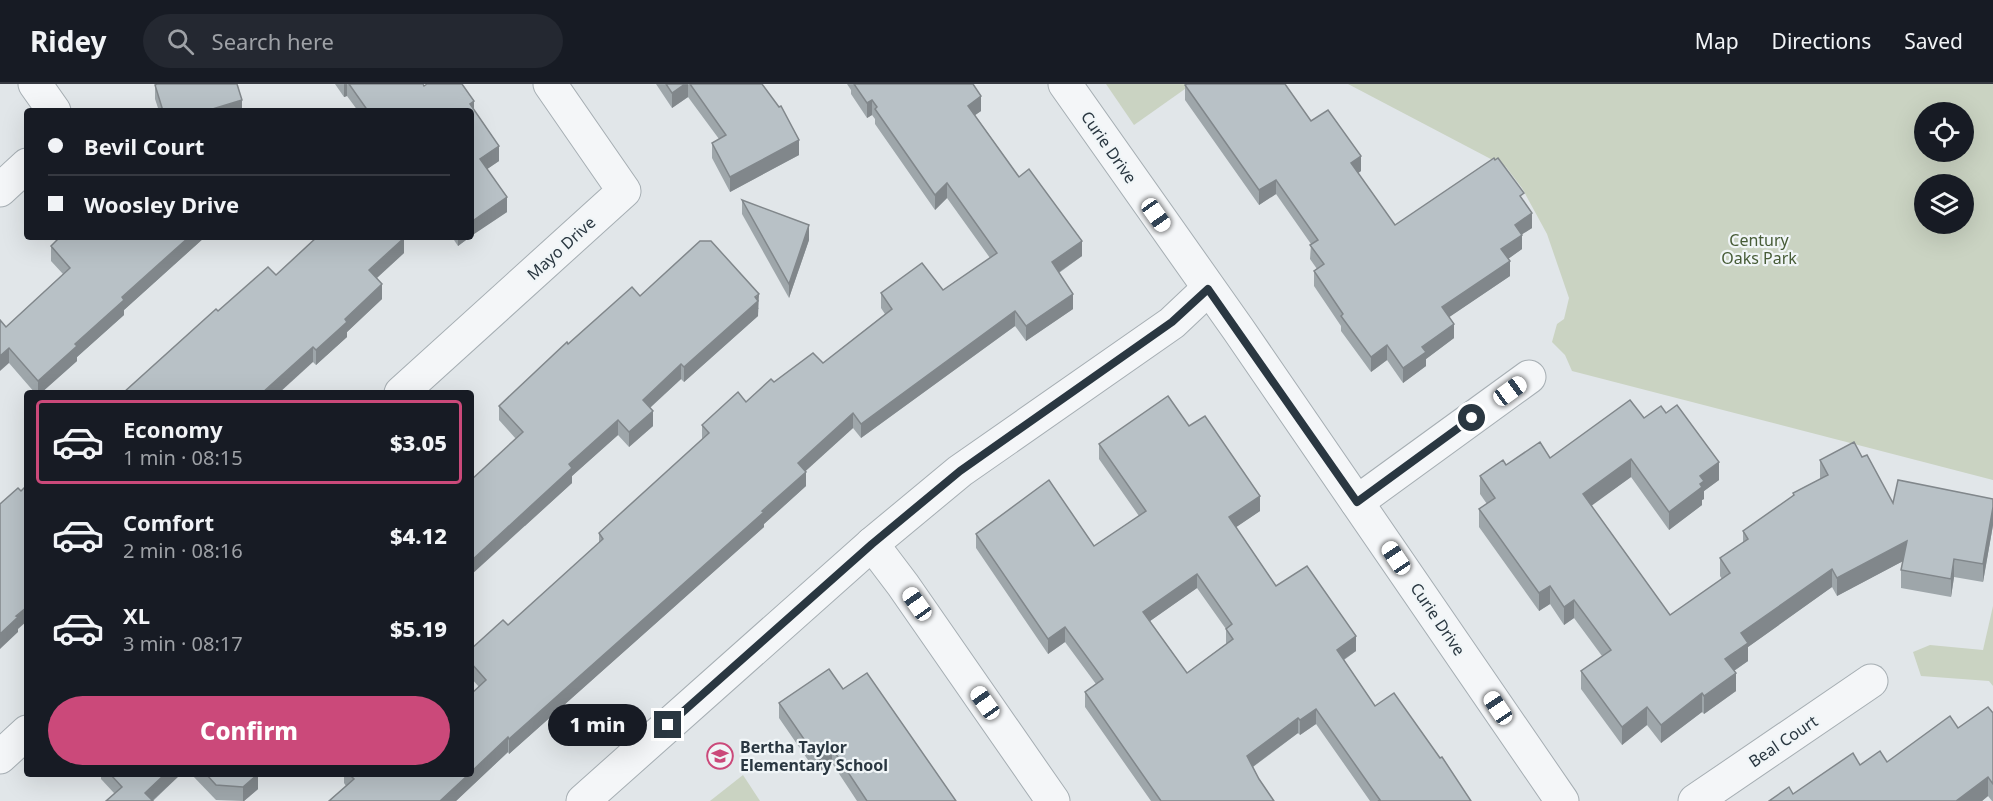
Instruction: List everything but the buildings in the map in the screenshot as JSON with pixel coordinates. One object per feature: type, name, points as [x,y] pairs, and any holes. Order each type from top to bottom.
[{"type":"street","points":[[35,84],[52,108]]},
{"type":"street","name":"Mayo Drive","points":[[404,390],[624,191],[550,84]]},
{"type":"street","name":"Curie Drive","points":[[1065,84],[1357,502],[1562,801]]},
{"type":"street","points":[[0,190],[24,168]]},
{"type":"street","points":[[583,801],[872,544],[960,471],[1172,322],[1208,289]]},
{"type":"street","points":[[1357,502],[1529,377]]},
{"type":"street","points":[[872,544],[910,594],[1053,801]]},
{"type":"street","name":"Beal Court","points":[[1695,801],[1871,681]]},
{"type":"street","points":[[0,757],[24,735]]},
{"type":"green space","points":[[1106,84],[1192,84],[1134,125]]},
{"type":"green space","name":"Century Oaks Park","points":[[1348,84],[1993,84],[1993,480],[1572,371],[1565,355],[1552,342],[1557,324],[1564,319],[1569,298],[1547,234],[1522,188],[1506,167]]},
{"type":"green space","points":[[1993,606],[1993,686],[1989,681],[1921,676],[1913,652],[1930,645],[1983,650]]},
{"type":"green space","points":[[743,775],[760,801],[710,801]]},
{"type":"place","name":"Bertha Taylor Elementary School","points":[[720,756]]},
{"type":"route","points":[[668,725],[872,544],[960,471],[1172,322],[1208,289],[1357,502],[1472,418]]}]
